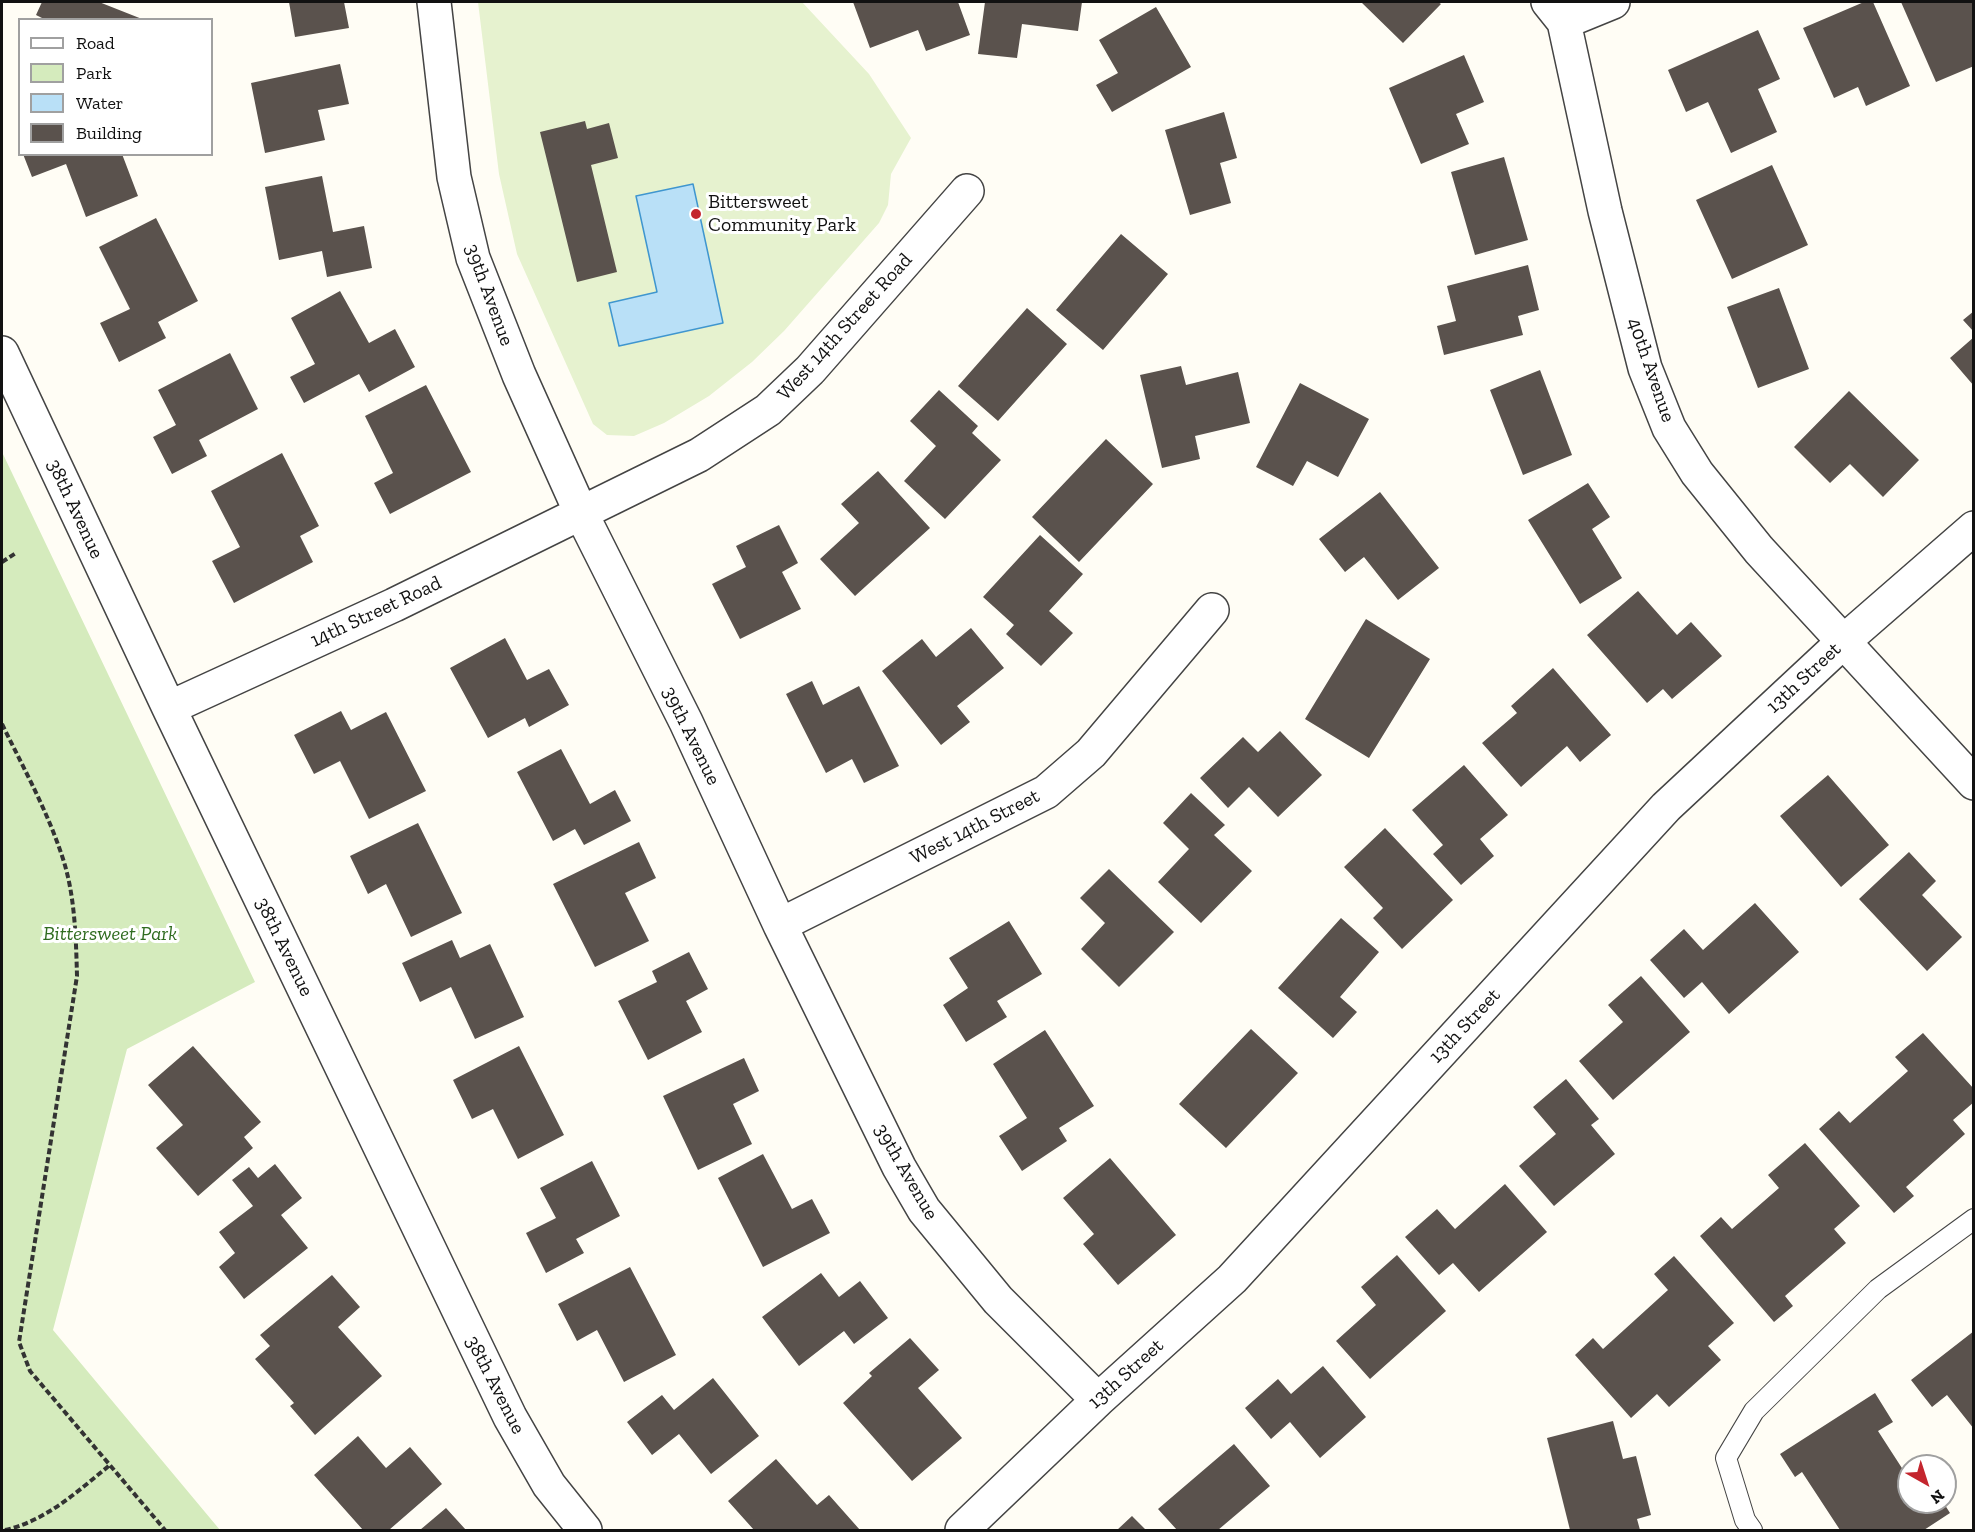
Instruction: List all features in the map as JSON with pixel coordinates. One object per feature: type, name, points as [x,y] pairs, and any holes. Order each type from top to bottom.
[{"type":"street","name":"39th Avenue","points":[[434,2],[454,177],[473,258],[519,375],[581,513],[686,722],[780,925],[899,1167],[924,1210],[998,1300],[1098,1400]]},
{"type":"street","points":[[1556,12],[1613,2]]},
{"type":"street","name":"40th Avenue","points":[[1556,12],[1642,357],[1669,428],[1696,473],[1760,550],[1974,783]]},
{"type":"street","name":"West 14th Street Road","points":[[581,513],[699,455],[768,410],[810,370],[967,191]]},
{"type":"street","name":"38th Avenue","points":[[2,354],[169,708],[510,1417],[549,1485],[585,1530]]},
{"type":"street","name":"14th Street Road","points":[[169,708],[394,605],[581,513]]},
{"type":"street","name":"13th Street","points":[[962,1530],[1098,1400],[1232,1279],[1666,807],[1843,642],[1974,528]]},
{"type":"street","name":"West 14th Street","points":[[780,925],[1046,792],[1091,753],[1212,610]]},
{"type":"lane","points":[[1752,1530],[1745,1520],[1726,1458],[1754,1412],[1878,1289],[1974,1219]]},
{"type":"path","points":[[2,562],[16,553]]},
{"type":"path","points":[[2,724],[44,808],[64,864],[76,927],[77,976],[19,1342],[30,1371],[165,1530]]},
{"type":"path","points":[[5,1530],[36,1521],[70,1498],[110,1466]]},
{"type":"green space","name":"Bittersweet Community Park","points":[[478,2],[802,2],[869,74],[911,138],[891,174],[888,205],[879,223],[784,331],[752,362],[709,396],[664,423],[634,436],[607,435],[593,424],[517,254],[499,174]]},
{"type":"green space","name":"Bittersweet Park","points":[[2,452],[255,982],[127,1049],[53,1330],[220,1530],[2,1530]]},
{"type":"water","points":[[693,184],[723,323],[619,346],[609,303],[657,292],[636,196]]},
{"type":"building","points":[[42,2],[99,2],[139,18],[42,18],[36,15]]},
{"type":"building","points":[[289,2],[344,2],[349,28],[295,37]]},
{"type":"building","points":[[853,2],[958,2],[970,35],[926,51],[918,30],[870,48]]},
{"type":"building","points":[[985,2],[1082,2],[1078,31],[1022,24],[1017,58],[978,54]]},
{"type":"building","points":[[1361,2],[1438,2],[1441,4],[1403,43]]},
{"type":"building","points":[[1864,2],[1873,2],[1910,86],[1866,106],[1858,87],[1834,98],[1803,28]]},
{"type":"building","points":[[1901,2],[1974,2],[1974,66],[1936,82]]},
{"type":"building","points":[[1156,7],[1191,67],[1112,112],[1096,85],[1118,73],[1099,40]]},
{"type":"building","points":[[1758,30],[1780,79],[1758,89],[1777,132],[1731,153],[1708,102],[1686,112],[1668,70]]},
{"type":"building","points":[[1464,55],[1484,102],[1456,114],[1469,144],[1421,164],[1389,88]]},
{"type":"building","points":[[340,64],[349,104],[318,110],[325,140],[265,153],[251,83]]},
{"type":"building","points":[[1224,112],[1237,158],[1220,163],[1231,203],[1190,215],[1165,130]]},
{"type":"building","points":[[585,121],[587,129],[609,123],[618,158],[591,165],[617,272],[577,282],[540,132]]},
{"type":"building","points":[[24,156],[123,156],[138,196],[86,217],[66,164],[32,177]]},
{"type":"building","points":[[1504,157],[1528,240],[1475,255],[1451,172]]},
{"type":"building","points":[[1772,165],[1808,245],[1732,279],[1696,200]]},
{"type":"building","points":[[322,176],[333,232],[364,226],[372,268],[327,277],[322,251],[279,260],[265,187]]},
{"type":"building","points":[[156,218],[198,301],[158,322],[166,338],[119,362],[100,323],[130,309],[99,247]]},
{"type":"building","points":[[1121,234],[1168,274],[1103,350],[1056,310]]},
{"type":"building","points":[[1528,265],[1539,310],[1518,316],[1523,335],[1444,355],[1437,326],[1456,321],[1447,286]]},
{"type":"building","points":[[1779,288],[1809,369],[1758,388],[1727,307]]},
{"type":"building","points":[[340,291],[369,343],[395,329],[415,367],[369,392],[359,374],[304,403],[290,377],[315,364],[291,318]]},
{"type":"building","points":[[1027,308],[1067,344],[998,421],[958,386]]},
{"type":"building","points":[[1974,311],[1974,332],[1963,320]]},
{"type":"building","points":[[1974,337],[1974,386],[1950,358]]},
{"type":"building","points":[[230,353],[258,409],[199,440],[207,456],[172,474],[153,437],[176,425],[158,390]]},
{"type":"building","points":[[1181,366],[1186,385],[1238,372],[1250,423],[1195,436],[1200,459],[1162,468],[1140,375]]},
{"type":"building","points":[[1540,370],[1572,455],[1523,475],[1490,390]]},
{"type":"building","points":[[1300,383],[1369,419],[1338,477],[1307,461],[1293,486],[1256,467]]},
{"type":"building","points":[[426,385],[471,472],[390,514],[374,483],[393,473],[365,416]]},
{"type":"building","points":[[939,390],[978,426],[972,433],[1001,460],[945,519],[904,481],[936,446],[910,421]]},
{"type":"building","points":[[1849,391],[1919,460],[1883,497],[1850,464],[1830,483],[1794,447]]},
{"type":"building","points":[[1106,439],[1153,484],[1079,562],[1032,517]]},
{"type":"building","points":[[282,453],[319,526],[300,536],[313,562],[234,603],[212,561],[240,547],[211,491]]},
{"type":"building","points":[[878,471],[930,528],[855,596],[820,559],[859,523],[841,504]]},
{"type":"building","points":[[1588,483],[1610,517],[1592,529],[1622,578],[1580,604],[1528,520]]},
{"type":"building","points":[[1380,492],[1439,568],[1398,600],[1364,557],[1345,572],[1319,539]]},
{"type":"building","points":[[779,525],[798,563],[782,572],[801,609],[740,639],[712,584],[746,567],[736,546]]},
{"type":"building","points":[[1040,535],[1083,574],[1049,611],[1073,633],[1041,666],[1006,634],[1014,625],[983,597]]},
{"type":"building","points":[[1638,591],[1677,635],[1691,622],[1722,656],[1672,699],[1663,689],[1647,703],[1587,635]]},
{"type":"building","points":[[1366,619],[1430,659],[1369,758],[1305,719]]},
{"type":"building","points":[[971,628],[1004,668],[957,706],[970,722],[941,745],[882,671],[922,639],[936,657]]},
{"type":"building","points":[[505,638],[527,680],[549,669],[569,705],[529,727],[525,718],[488,738],[450,668]]},
{"type":"building","points":[[1553,668],[1611,735],[1580,762],[1567,746],[1521,787],[1482,743],[1517,713],[1511,706]]},
{"type":"building","points":[[812,681],[823,705],[859,686],[899,766],[864,783],[852,759],[826,773],[786,694]]},
{"type":"building","points":[[341,711],[351,730],[386,712],[426,791],[369,819],[340,761],[314,774],[294,735]]},
{"type":"building","points":[[1280,731],[1322,775],[1278,817],[1249,787],[1228,808],[1200,778],[1243,737],[1258,752]]},
{"type":"building","points":[[561,749],[590,804],[615,790],[631,821],[584,845],[575,829],[553,841],[517,772]]},
{"type":"building","points":[[1464,765],[1508,815],[1480,839],[1494,856],[1461,885],[1433,854],[1443,845],[1412,810]]},
{"type":"building","points":[[1828,775],[1889,845],[1841,887],[1780,816]]},
{"type":"building","points":[[1191,793],[1225,825],[1214,835],[1252,871],[1201,923],[1158,882],[1189,849],[1163,823]]},
{"type":"building","points":[[418,823],[462,913],[411,937],[386,884],[368,894],[350,856]]},
{"type":"building","points":[[1385,828],[1453,900],[1402,949],[1373,918],[1383,908],[1344,867]]},
{"type":"building","points":[[639,842],[656,878],[625,893],[649,941],[595,967],[553,884]]},
{"type":"building","points":[[1909,852],[1936,881],[1922,895],[1962,937],[1927,971],[1859,899]]},
{"type":"building","points":[[1109,869],[1174,932],[1119,987],[1081,949],[1105,923],[1080,898]]},
{"type":"building","points":[[1755,903],[1799,952],[1729,1014],[1702,982],[1684,998],[1650,960],[1684,929],[1703,950]]},
{"type":"building","points":[[1341,918],[1379,952],[1340,997],[1357,1012],[1333,1038],[1278,988]]},
{"type":"building","points":[[1009,921],[1042,974],[997,1001],[1007,1017],[966,1042],[943,1005],[968,988],[949,958]]},
{"type":"building","points":[[452,940],[460,958],[490,944],[524,1017],[475,1039],[451,987],[420,1002],[402,963]]},
{"type":"building","points":[[689,952],[708,989],[686,1001],[702,1032],[648,1060],[618,1001],[657,982],[652,971]]},
{"type":"building","points":[[1641,976],[1690,1032],[1613,1100],[1579,1061],[1623,1022],[1608,1005]]},
{"type":"building","points":[[1251,1029],[1298,1073],[1226,1148],[1179,1104]]},
{"type":"building","points":[[1045,1030],[1094,1106],[1059,1128],[1067,1141],[1022,1171],[999,1136],[1027,1118],[993,1064]]},
{"type":"building","points":[[1923,1033],[1974,1089],[1974,1102],[1953,1120],[1965,1134],[1906,1187],[1914,1196],[1894,1213],[1819,1129],[1839,1111],[1850,1123],[1908,1071],[1895,1057]]},
{"type":"building","points":[[193,1046],[261,1122],[244,1137],[253,1148],[198,1196],[156,1148],[183,1125],[148,1085]]},
{"type":"building","points":[[519,1046],[564,1135],[518,1159],[493,1109],[472,1119],[453,1080]]},
{"type":"building","points":[[744,1058],[759,1091],[733,1104],[752,1144],[698,1170],[663,1096]]},
{"type":"building","points":[[1566,1079],[1599,1119],[1591,1125],[1615,1154],[1554,1206],[1519,1166],[1556,1134],[1533,1107]]},
{"type":"building","points":[[1805,1143],[1860,1206],[1834,1229],[1846,1243],[1785,1296],[1793,1306],[1774,1322],[1700,1236],[1721,1217],[1732,1229],[1779,1188],[1768,1175]]},
{"type":"building","points":[[763,1154],[792,1209],[812,1199],[830,1233],[763,1267],[718,1178]]},
{"type":"building","points":[[1110,1158],[1176,1235],[1118,1285],[1083,1244],[1094,1234],[1063,1198]]},
{"type":"building","points":[[592,1161],[620,1216],[576,1239],[584,1253],[546,1273],[526,1233],[556,1218],[540,1188]]},
{"type":"building","points":[[275,1164],[302,1198],[281,1215],[308,1248],[244,1299],[219,1267],[235,1253],[219,1232],[253,1206],[232,1180],[249,1167],[258,1178]]},
{"type":"building","points":[[1505,1184],[1547,1232],[1479,1292],[1453,1263],[1439,1275],[1405,1237],[1437,1209],[1455,1229]]},
{"type":"building","points":[[1397,1255],[1446,1311],[1370,1379],[1336,1341],[1376,1305],[1361,1287]]},
{"type":"building","points":[[1674,1256],[1734,1323],[1708,1346],[1721,1360],[1669,1407],[1657,1394],[1631,1418],[1575,1355],[1593,1338],[1603,1349],[1668,1290],[1654,1274]]},
{"type":"building","points":[[630,1267],[676,1355],[624,1382],[597,1330],[577,1341],[558,1304]]},
{"type":"building","points":[[821,1273],[839,1297],[860,1281],[888,1318],[854,1344],[844,1331],[799,1366],[762,1317]]},
{"type":"building","points":[[332,1275],[360,1307],[338,1327],[382,1376],[315,1435],[290,1406],[294,1403],[255,1359],[270,1346],[260,1335]]},
{"type":"building","points":[[1974,1331],[1974,1429],[1947,1395],[1932,1407],[1911,1380]]},
{"type":"building","points":[[910,1338],[939,1370],[918,1388],[962,1438],[912,1481],[843,1403],[872,1376],[869,1373]]},
{"type":"building","points":[[1323,1366],[1366,1417],[1320,1458],[1290,1422],[1271,1439],[1245,1408],[1278,1379],[1291,1394]]},
{"type":"building","points":[[713,1378],[759,1436],[711,1474],[679,1434],[652,1455],[627,1422],[662,1395],[674,1410]]},
{"type":"building","points":[[1875,1393],[1893,1422],[1878,1431],[1897,1460],[1897,1514],[1948,1514],[1924,1530],[1840,1530],[1802,1472],[1795,1477],[1780,1454]]},
{"type":"building","points":[[1613,1421],[1623,1459],[1636,1456],[1651,1515],[1637,1519],[1640,1530],[1570,1530],[1547,1438]]},
{"type":"building","points":[[358,1436],[386,1468],[410,1447],[442,1484],[389,1530],[363,1530],[314,1475]]},
{"type":"building","points":[[1234,1444],[1270,1486],[1218,1530],[1177,1530],[1158,1509]]},
{"type":"building","points":[[776,1459],[817,1505],[829,1495],[860,1530],[754,1530],[728,1501]]},
{"type":"building","points":[[446,1508],[466,1530],[420,1530]]},
{"type":"building","points":[[1132,1516],[1146,1530],[1117,1530]]},
{"type":"place","name":"Bittersweet Community Park","points":[[696,214]]}]
